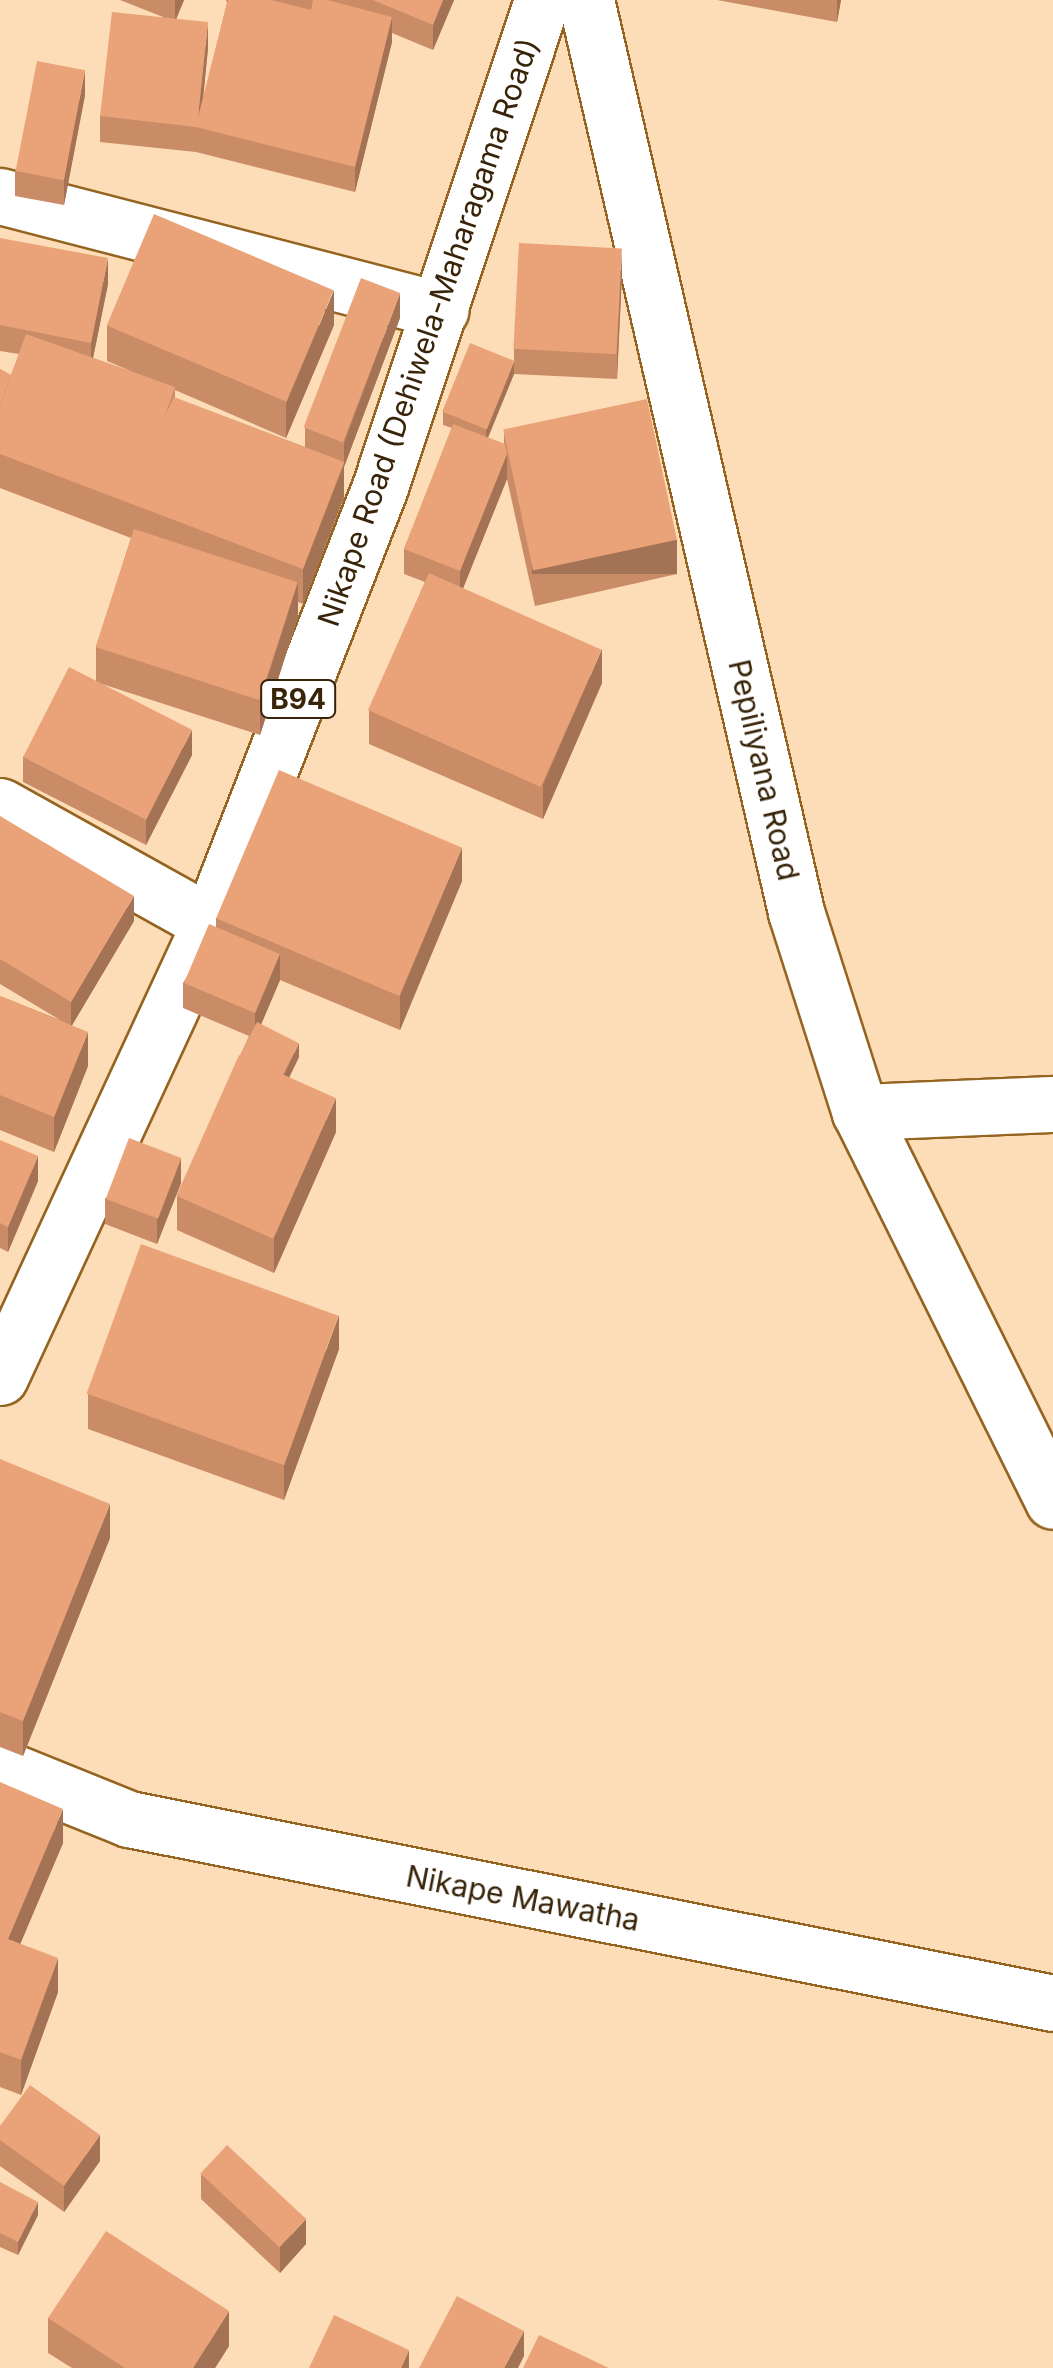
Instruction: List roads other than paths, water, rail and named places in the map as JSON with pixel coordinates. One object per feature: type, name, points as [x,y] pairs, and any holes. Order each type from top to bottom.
[{"type":"main road","name":"Nikape Road (Dehiwela-Maharagama Road)","points":[[0,1377],[210,923],[380,487],[542,0]]},
{"type":"main road","name":"Pepiliyana Road","points":[[586,0],[796,912],[860,1112],[1053,1501]]},
{"type":"main road","points":[[0,196],[441,310]]},
{"type":"main road","points":[[326,467],[380,487]]},
{"type":"main road","points":[[0,806],[210,923]]},
{"type":"main road","points":[[860,1112],[1053,1104]]},
{"type":"main road","name":"Nikape Mawatha","points":[[0,1767],[129,1820],[1053,2004]]}]
